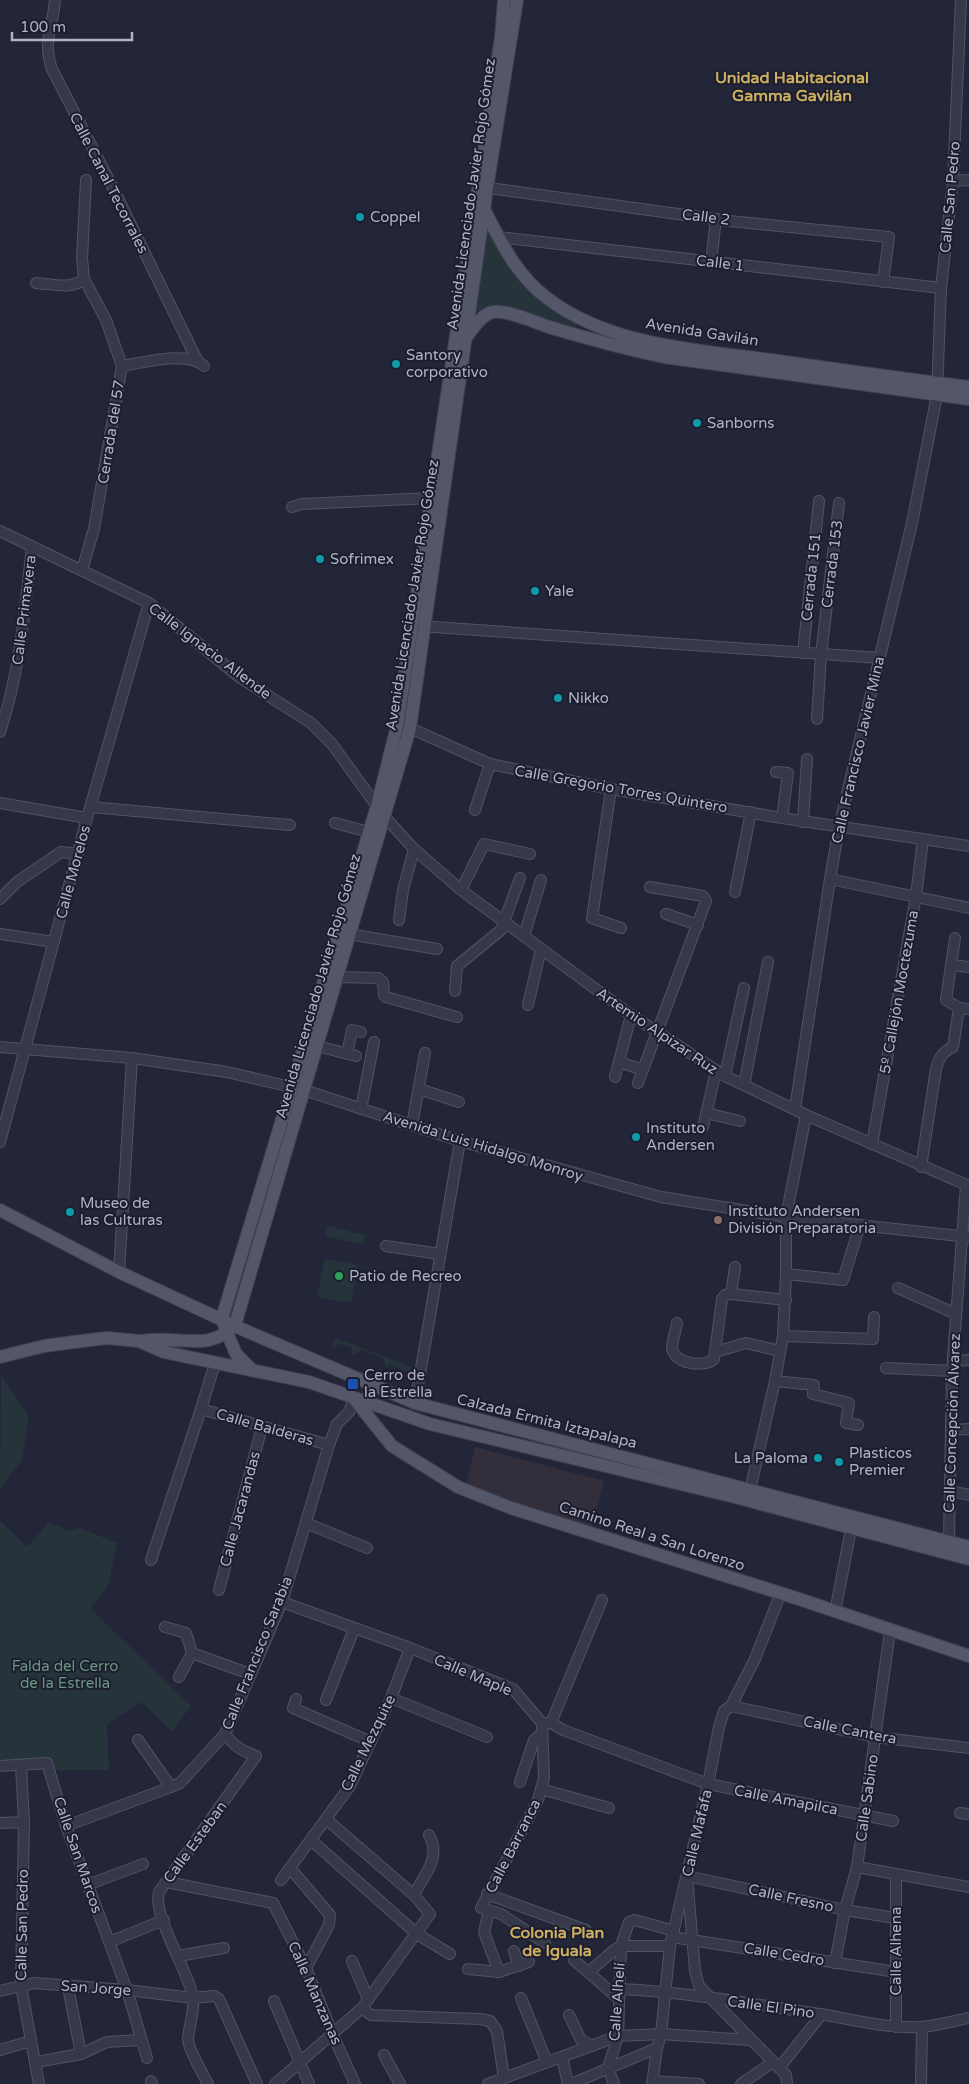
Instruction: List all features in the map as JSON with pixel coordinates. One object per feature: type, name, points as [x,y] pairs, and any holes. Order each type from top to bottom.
[{"type":"main road","name":"Avenida Licenciado Javier Rojo Gómez","points":[[477,226],[484,209],[483,188],[504,0]]},
{"type":"main road","name":"Avenida Licenciado Javier Rojo Gómez","points":[[230,1328],[291,1087],[369,832],[380,811],[410,728],[418,626],[432,498],[465,311],[483,188],[517,0]]},
{"type":"main road","name":"Avenida Gavilán","points":[[484,209],[515,267],[528,282],[546,298],[590,324],[632,344],[683,360],[938,389],[969,387]]},
{"type":"main road","name":"Avenida Licenciado Javier Rojo Gómez","points":[[222,1318],[248,1260],[304,1090],[349,934],[380,811],[418,626],[466,337],[465,311]]},
{"type":"main road","name":"Avenida Gavilán","points":[[465,311],[488,314],[502,312],[585,337],[632,344]]},
{"type":"main road","points":[[466,337],[479,321],[488,314]]},
{"type":"main road","points":[[585,337],[590,324]]},
{"type":"main road","name":"Avenida Gavilán","points":[[938,389],[969,399]]},
{"type":"main road","points":[[0,1210],[119,1272],[222,1318],[230,1328],[240,1359],[250,1368],[262,1373]]},
{"type":"main road","points":[[139,1341],[164,1339],[199,1342],[215,1338],[230,1328]]},
{"type":"main road","name":"Calzada Ermita Iztapalapa","points":[[230,1328],[415,1402],[969,1547]]},
{"type":"main road","name":"Calzada Ermita Iztapalapa","points":[[0,1357],[44,1346],[107,1338],[139,1341],[164,1352],[309,1382],[430,1424],[735,1497],[969,1559]]},
{"type":"main road","name":"Camino Real a San Lorenzo","points":[[354,1398],[392,1446],[458,1487],[511,1508],[969,1656]]},
{"type":"street","name":"Calle Canal Tecorrales","points":[[55,0],[47,42],[48,57],[52,69],[121,202],[200,363],[170,359],[122,366]]},
{"type":"street","name":"Calle San Pedro","points":[[938,389],[941,288],[953,181],[961,0]]},
{"type":"street","name":"Cerrada del 57","points":[[82,570],[94,529],[122,366],[106,320],[84,279],[82,258],[86,180]]},
{"type":"street","points":[[953,181],[969,180]]},
{"type":"street","name":"Calle 2","points":[[483,188],[716,219],[889,236],[883,282]]},
{"type":"street","points":[[711,262],[716,219]]},
{"type":"street","name":"Calle 1","points":[[498,237],[941,288]]},
{"type":"street","points":[[36,283],[72,286],[84,279]]},
{"type":"street","name":"Calle Francisco Javier Mina","points":[[795,1109],[839,827],[912,523],[938,389]]},
{"type":"street","points":[[292,507],[302,504],[432,498]]},
{"type":"street","name":"Cerrada 151","points":[[803,653],[819,501]]},
{"type":"street","name":"Cerrada 153","points":[[817,719],[821,655],[839,503]]},
{"type":"street","name":"Calle Ignacio Allende","points":[[0,531],[149,603],[239,677],[311,723],[338,753],[380,811]]},
{"type":"street","name":"Calle Primavera","points":[[0,732],[8,710],[15,678],[32,546]]},
{"type":"street","name":"Calle Morelos","points":[[0,1142],[87,818],[149,603]]},
{"type":"street","points":[[418,626],[880,658]]},
{"type":"street","name":"Calle Gregorio Torres Quintero","points":[[410,728],[490,764],[611,789],[803,822],[969,846]]},
{"type":"street","points":[[803,822],[807,759]]},
{"type":"street","points":[[475,810],[490,764]]},
{"type":"street","points":[[776,772],[788,773],[782,818]]},
{"type":"street","points":[[611,789],[592,918],[621,928]]},
{"type":"street","points":[[0,803],[87,818]]},
{"type":"street","points":[[91,807],[290,825]]},
{"type":"street","name":"Artemio Alpizar Ruz","points":[[380,811],[414,849],[461,890],[631,1015],[720,1073],[806,1115],[968,1186]]},
{"type":"street","points":[[735,892],[751,812]]},
{"type":"street","points":[[335,823],[369,832]]},
{"type":"street","name":"5º Callejón Moctezuma","points":[[872,1144],[916,896],[922,839]]},
{"type":"street","points":[[461,890],[484,844],[530,854]]},
{"type":"street","points":[[399,920],[402,890],[414,849]]},
{"type":"street","points":[[0,899],[17,882],[61,852],[78,854]]},
{"type":"street","points":[[454,992],[457,966],[501,930],[520,878]]},
{"type":"street","points":[[830,879],[969,908]]},
{"type":"street","points":[[524,936],[541,880]]},
{"type":"street","points":[[638,1083],[706,901],[704,896],[650,888]]},
{"type":"street","points":[[666,914],[698,925]]},
{"type":"street","points":[[0,934],[54,942]]},
{"type":"street","points":[[349,934],[437,949]]},
{"type":"street","points":[[921,1167],[936,1069],[939,1059],[945,1051],[953,1047],[964,1008],[946,1000],[955,938]]},
{"type":"street","points":[[528,1005],[541,949]]},
{"type":"street","points":[[744,1085],[768,962]]},
{"type":"street","points":[[951,965],[969,967]]},
{"type":"street","points":[[336,978],[378,978],[383,982],[384,995],[386,997],[457,1017]]},
{"type":"street","points":[[703,1127],[744,988]]},
{"type":"street","points":[[615,1077],[631,1015]]},
{"type":"street","points":[[317,1046],[351,1055],[352,1030],[361,1032]]},
{"type":"street","points":[[361,1109],[374,1042]]},
{"type":"street","name":"Avenida Luis Hidalgo Monroy","points":[[0,1047],[132,1058],[226,1072],[304,1090],[460,1141],[660,1197],[786,1217],[966,1237]]},
{"type":"street","points":[[412,1125],[425,1053]]},
{"type":"street","points":[[119,1272],[132,1058]]},
{"type":"street","points":[[619,1062],[643,1070]]},
{"type":"street","points":[[419,1089],[459,1102]]},
{"type":"street","points":[[706,1113],[740,1121]]},
{"type":"street","points":[[750,1490],[776,1381],[783,1336],[786,1300],[786,1217],[806,1115]]},
{"type":"street","points":[[415,1402],[460,1141]]},
{"type":"street","name":"Calle Concepción Álvarez","points":[[949,1542],[952,1366],[956,1314],[966,1237],[968,1186]]},
{"type":"street","points":[[786,1274],[843,1280],[860,1225]]},
{"type":"street","points":[[386,1246],[440,1254]]},
{"type":"street","points":[[731,1294],[735,1268]]},
{"type":"street","points":[[898,1288],[956,1314]]},
{"type":"street","points":[[677,1324],[672,1348],[676,1356],[682,1360],[709,1364],[714,1359],[722,1299],[726,1295],[786,1300]]},
{"type":"street","points":[[783,1336],[873,1339],[874,1317]]},
{"type":"street","points":[[715,1352],[746,1343],[780,1351]]},
{"type":"street","points":[[886,1368],[952,1366],[969,1360]]},
{"type":"street","points":[[151,1560],[215,1362]]},
{"type":"street","points":[[776,1381],[814,1386],[813,1394],[849,1402],[846,1423],[858,1425]]},
{"type":"street","name":"Calle Francisco Sarabia","points":[[66,1826],[171,1788],[180,1782],[225,1734],[282,1602],[337,1424],[349,1412],[354,1398]]},
{"type":"street","name":"Calle Balderas","points":[[201,1409],[329,1445]]},
{"type":"street","name":"Calle Jacarandas","points":[[219,1590],[262,1427]]},
{"type":"street","points":[[951,1430],[969,1428]]},
{"type":"street","points":[[950,1491],[969,1495]]},
{"type":"street","points":[[306,1523],[367,1548]]},
{"type":"street","points":[[835,1612],[851,1528]]},
{"type":"street","name":"Calle Mafafa","points":[[653,2082],[657,2048],[661,2034],[664,1991],[672,1938],[708,1784],[719,1727],[724,1711],[731,1706],[755,1659],[780,1595]]},
{"type":"street","points":[[546,1723],[602,1600]]},
{"type":"street","name":"Calle Maple","points":[[282,1602],[410,1648],[513,1689],[546,1723],[708,1784]]},
{"type":"street","points":[[165,1627],[186,1633],[192,1653],[180,1677]]},
{"type":"street","points":[[326,1700],[354,1629]]},
{"type":"street","name":"Calle Sabino","points":[[835,1963],[845,1910],[856,1867],[890,1631]]},
{"type":"street","name":"Calle Mezquite","points":[[281,1880],[350,1786],[391,1698],[410,1648]]},
{"type":"street","points":[[192,1653],[250,1674]]},
{"type":"street","points":[[391,1698],[486,1737]]},
{"type":"street","points":[[296,1699],[293,1708],[371,1742]]},
{"type":"street","name":"Calle Cantera","points":[[731,1706],[876,1737],[969,1748]]},
{"type":"street","name":"Calle Barranca","points":[[499,1972],[484,1932],[487,1894],[538,1800],[544,1778],[541,1734],[546,1723]]},
{"type":"street","name":"Calle Esteban","points":[[193,1998],[158,1903],[158,1897],[256,1756],[242,1751],[232,1744],[225,1734]]},
{"type":"street","points":[[520,1782],[534,1740],[541,1734]]},
{"type":"street","points":[[138,1740],[171,1788]]},
{"type":"street","name":"Calle San Marcos","points":[[0,1766],[47,1763],[66,1826],[127,1990],[140,2040],[147,2058]]},
{"type":"street","name":"Calle San Pedro","points":[[21,1765],[24,1822],[21,1986],[40,2084]]},
{"type":"street","name":"Calle Amapilca","points":[[708,1784],[893,1821]]},
{"type":"street","points":[[541,1789],[609,1808]]},
{"type":"street","points":[[275,2084],[362,2008],[430,1914],[414,1895],[326,1819]]},
{"type":"street","points":[[0,1823],[24,1822]]},
{"type":"street","points":[[414,1895],[433,1862],[435,1852],[430,1835]]},
{"type":"street","points":[[311,1840],[416,1934],[450,1954]]},
{"type":"street","points":[[87,1885],[143,1864]]},
{"type":"street","points":[[856,1867],[969,1887]]},
{"type":"street","points":[[290,1868],[330,1915],[329,1925],[306,1968]]},
{"type":"street","name":"Calle Alhena","points":[[896,1875],[896,2027]]},
{"type":"street","points":[[687,1876],[694,1940],[695,1971],[699,1986],[786,2075],[787,2084]]},
{"type":"street","name":"Calle Fresno","points":[[687,1876],[845,1910],[896,1918]]},
{"type":"street","name":"Calle Manzanas","points":[[167,1882],[273,1903],[306,1968],[332,2035],[355,2084]]},
{"type":"street","points":[[487,1894],[586,1930]]},
{"type":"street","points":[[485,1909],[501,1914],[545,1943]]},
{"type":"street","points":[[109,1942],[164,1920]]},
{"type":"street","name":"Calle Alhelí","points":[[608,2068],[618,2036],[621,1946],[629,1922],[631,1920],[672,1938]]},
{"type":"street","points":[[589,1972],[621,1946],[672,1938]]},
{"type":"street","name":"Calle Cedro","points":[[672,1938],[896,1972]]},
{"type":"street","points":[[178,1956],[224,1948]]},
{"type":"street","points":[[468,1969],[499,1972],[524,1964],[514,1951]]},
{"type":"street","points":[[574,1960],[620,1994]]},
{"type":"street","points":[[352,1961],[368,1999]]},
{"type":"street","name":"San Jorge","points":[[0,1990],[34,1983],[127,1990],[193,1998],[214,1996],[218,1999],[257,2084]]},
{"type":"street","points":[[68,1987],[81,2054]]},
{"type":"street","name":"Calle El Pino","points":[[620,1994],[664,1991],[896,2027],[922,2027],[969,2018]]},
{"type":"street","points":[[193,1998],[188,2041],[208,2084]]},
{"type":"street","points":[[522,1998],[547,2062]]},
{"type":"street","points":[[274,2000],[309,2084]]},
{"type":"street","points":[[362,2008],[371,2015],[490,2021],[497,2031],[504,2078]]},
{"type":"street","points":[[741,2084],[776,2065],[822,2014]]},
{"type":"street","points":[[569,2015],[581,2040],[593,2046]]},
{"type":"street","points":[[921,2084],[922,2027]]},
{"type":"street","points":[[488,2084],[618,2036],[661,2034],[750,2040]]},
{"type":"street","points":[[36,2062],[81,2054],[107,2042],[140,2040]]},
{"type":"street","points":[[0,2050],[31,2041]]},
{"type":"street","points":[[562,2057],[569,2084],[657,2048]]},
{"type":"street","points":[[384,2055],[400,2084]]},
{"type":"street","points":[[608,2068],[614,2084]]},
{"type":"street","points":[[653,2082],[699,2084]]},
{"type":"shaded area","points":[[475,1447],[604,1481],[591,1530],[466,1486]]},
{"type":"green space","points":[[487,231],[496,238],[507,259],[579,323],[574,330],[475,311]]},
{"type":"green space","points":[[327,1226],[365,1235],[363,1245],[325,1236]]},
{"type":"green space","name":"Patio de Recreo","points":[[325,1259],[358,1265],[351,1303],[317,1297]]},
{"type":"green space","points":[[335,1338],[413,1368],[407,1372],[389,1364],[387,1368],[382,1358],[363,1350],[353,1354],[351,1353],[352,1348],[341,1344],[332,1347]]},
{"type":"green space","points":[[1,1376],[29,1416],[22,1460],[0,1489]]},
{"type":"green space","name":"Falda del Cerro de la Estrella","points":[[0,1521],[27,1547],[49,1522],[69,1531],[80,1528],[117,1543],[108,1586],[90,1608],[191,1706],[172,1731],[141,1702],[107,1724],[109,1770],[0,1770]]},
{"type":"place","name":"Coppel","points":[[360,217]]},
{"type":"place","name":"Santory corporativo","points":[[396,364]]},
{"type":"place","name":"Sanborns","points":[[697,423]]},
{"type":"place","name":"Sofrimex","points":[[320,559]]},
{"type":"place","name":"Yale","points":[[535,591]]},
{"type":"place","name":"Nikko","points":[[558,698]]},
{"type":"place","name":"Instituto Andersen","points":[[636,1137]]},
{"type":"place","name":"Museo de las Culturas","points":[[70,1212]]},
{"type":"place","name":"Instituto Andersen División Preparatoria","points":[[718,1220]]},
{"type":"place","name":"Patio de Recreo","points":[[339,1276]]},
{"type":"place","name":"Cerro de la Estrella","points":[[353,1384]]},
{"type":"place","name":"La Paloma","points":[[818,1458]]},
{"type":"place","name":"Plasticos Premier","points":[[839,1462]]},
{"type":"district","name":"Unidad Habitacional Gamma Gavilán","points":[[792,86]]},
{"type":"district","name":"Colonia Plan de Iguala","points":[[557,1941]]}]
